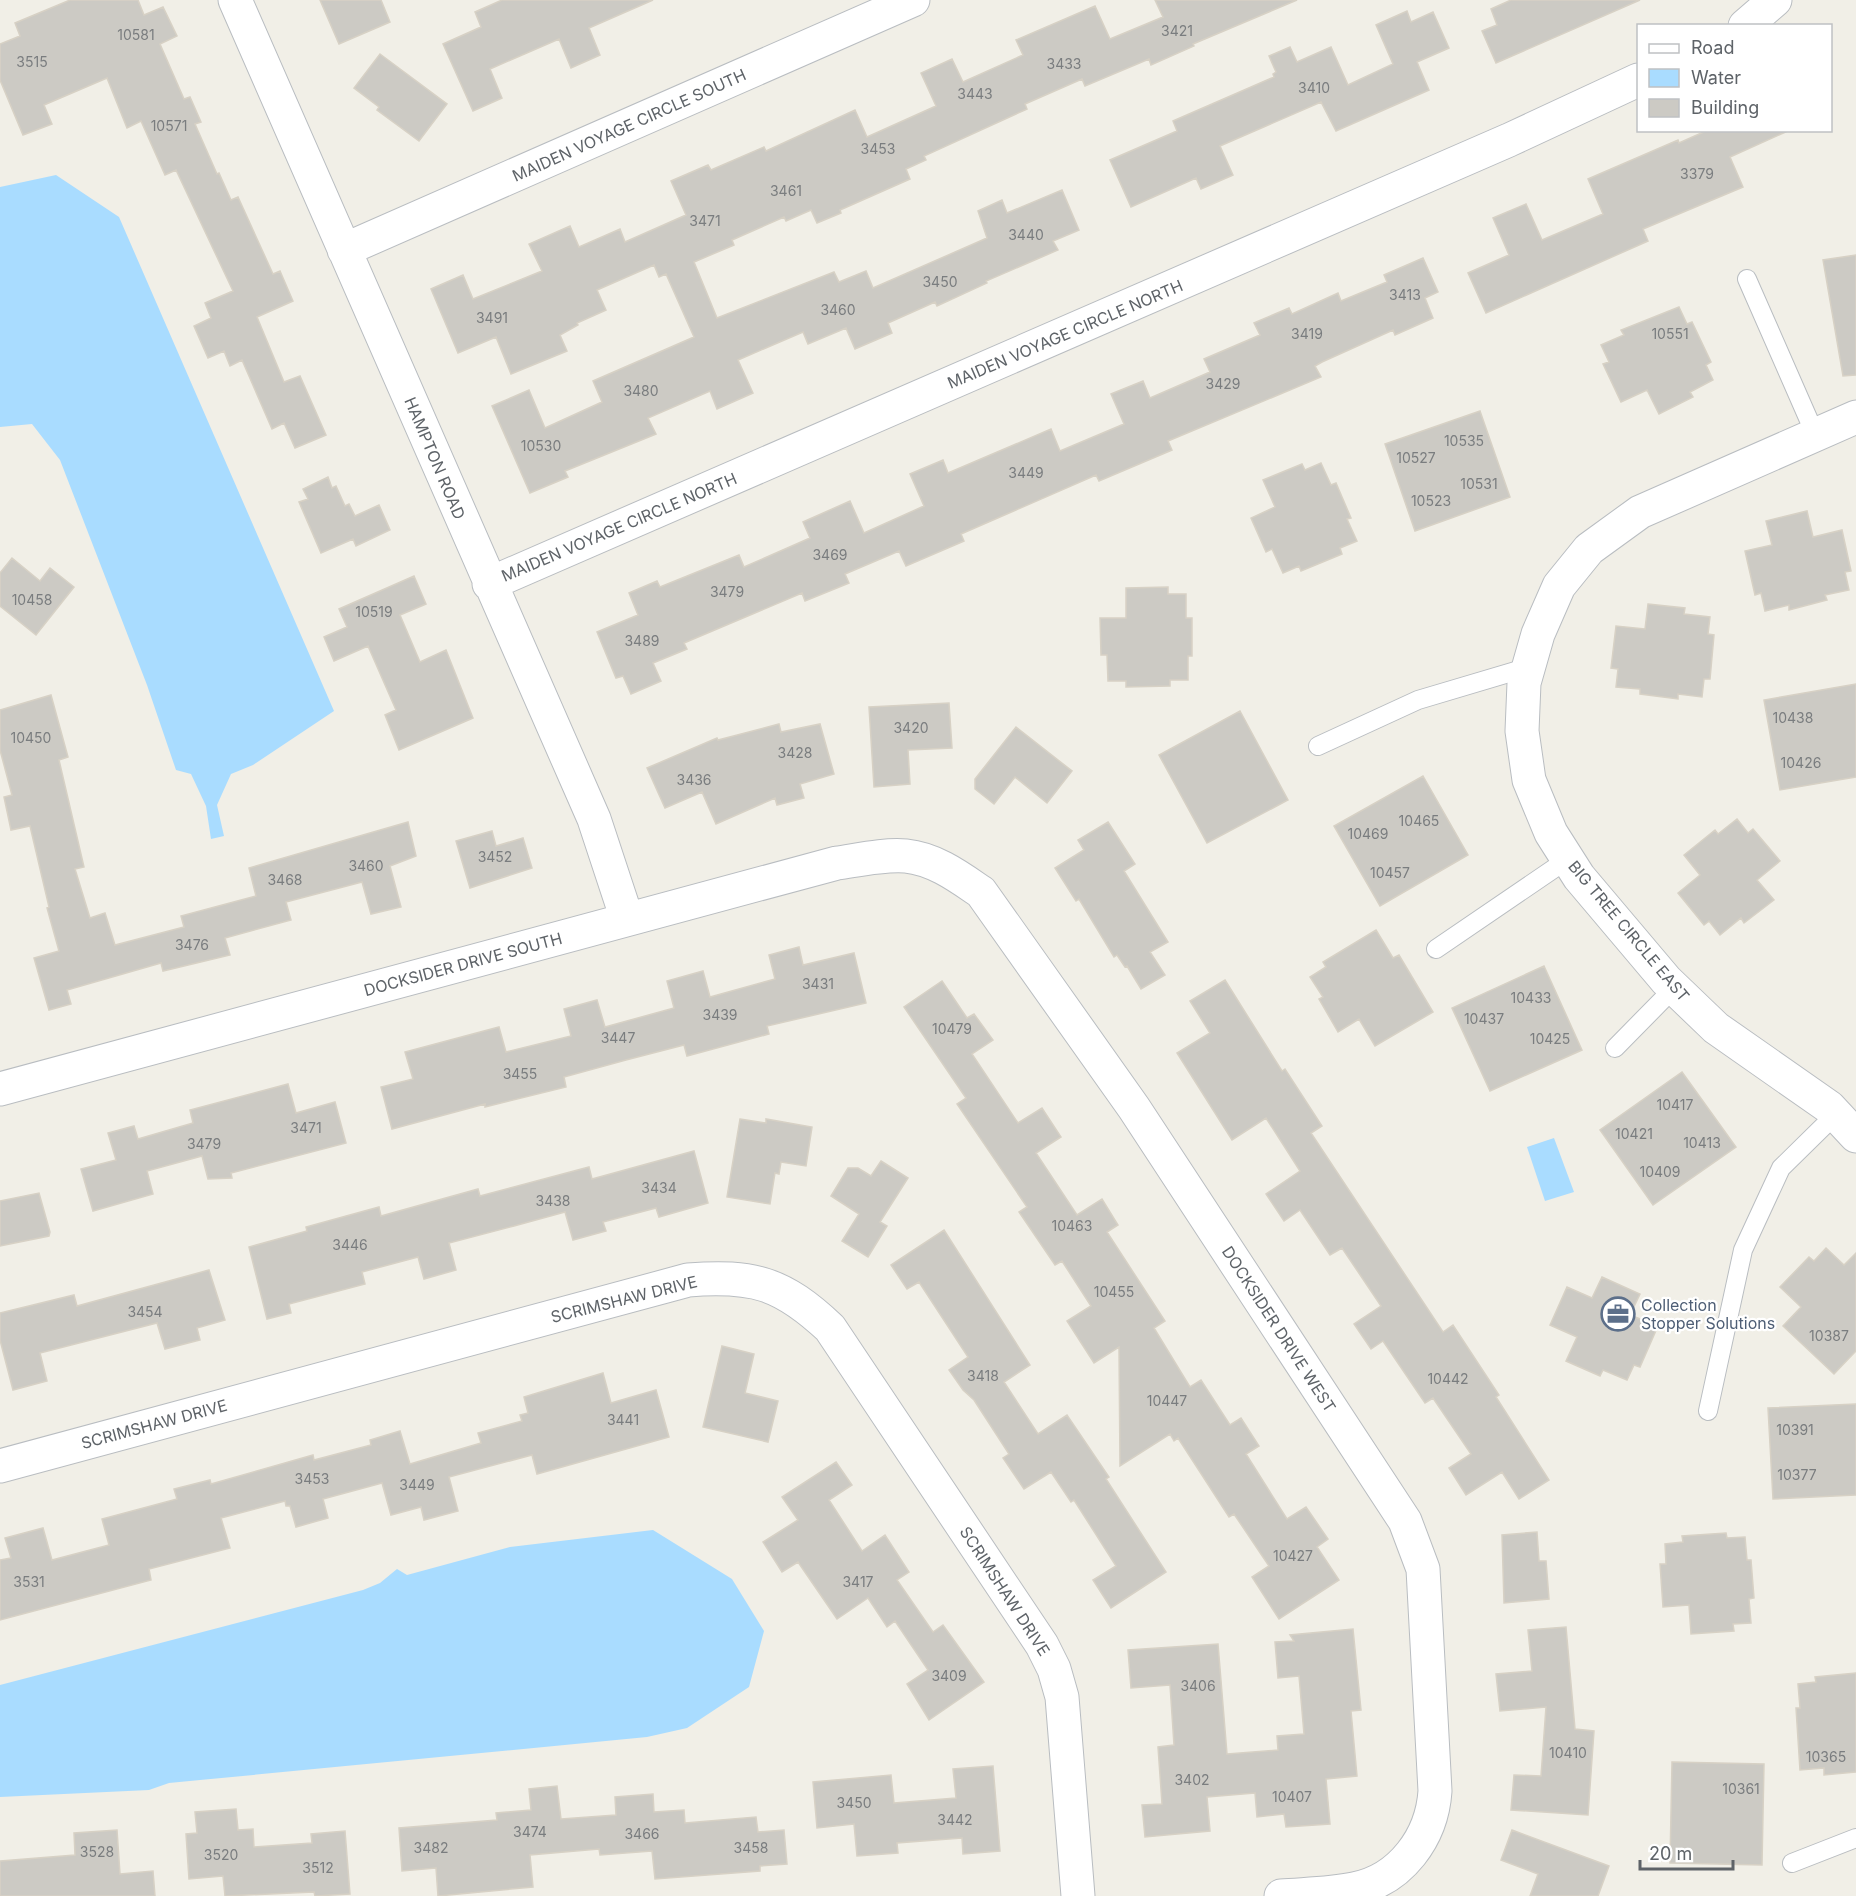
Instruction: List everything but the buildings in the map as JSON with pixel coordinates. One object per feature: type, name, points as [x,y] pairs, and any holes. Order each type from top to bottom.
[{"type":"street","name":"HAMPTON ROAD","points":[[235,0],[489,584],[594,819],[627,919]]},
{"type":"street","name":"MAIDEN VOYAGE CIRCLE SOUTH","points":[[344,250],[913,0]]},
{"type":"street","points":[[1747,24],[1775,0]]},
{"type":"street","name":"MAIDEN VOYAGE CIRCLE NORTH","points":[[489,584],[1509,140],[1637,80]]},
{"type":"street","name":"BIG TREE CIRCLE EAST","points":[[1846,1125],[1777,1069],[1716,1028],[1674,988],[1579,877],[1551,833],[1529,780],[1522,731],[1524,683],[1538,634],[1559,586],[1589,549],[1640,512],[1765,455],[1856,417]]},
{"type":"street","name":"DOCKSIDER DRIVE SOUTH","points":[[0,1089],[837,862],[905,856],[928,861]]},
{"type":"street","name":"DOCKSIDER DRIVE WEST","points":[[928,861],[956,875],[981,892],[1134,1108],[1405,1521],[1423,1569],[1435,1791],[1434,1812],[1422,1840],[1400,1867],[1384,1878],[1355,1889],[1281,1896]]},
{"type":"street","name":"SCRIMSHAW DRIVE","points":[[0,1466],[688,1280],[728,1277],[768,1284],[804,1303],[830,1328],[1042,1645],[1054,1669],[1062,1696],[1078,1896]]},
{"type":"lane","points":[[1747,279],[1815,434]]},
{"type":"lane","points":[[1318,746],[1418,700],[1529,667]]},
{"type":"lane","points":[[1436,949],[1568,859]]},
{"type":"lane","points":[[1614,1048],[1674,988]]},
{"type":"lane","points":[[1708,1411],[1743,1250],[1781,1168],[1846,1125]]},
{"type":"lane","points":[[1792,1863],[1856,1838]]},
{"type":"water","points":[[56,175],[119,217],[334,711],[253,765],[231,774],[217,805],[224,836],[211,839],[206,806],[191,774],[176,770],[147,685],[60,460],[32,424],[0,427],[0,187]]},
{"type":"water","points":[[1554,1138],[1574,1192],[1545,1201],[1527,1147]]},
{"type":"water","points":[[653,1530],[732,1579],[764,1631],[749,1687],[687,1728],[647,1737],[169,1783],[149,1790],[0,1797],[0,1685],[363,1590],[380,1583],[397,1569],[407,1575],[510,1547]]},
{"type":"place","name":"Collection Stopper Solutions","points":[[1618,1314]]}]
